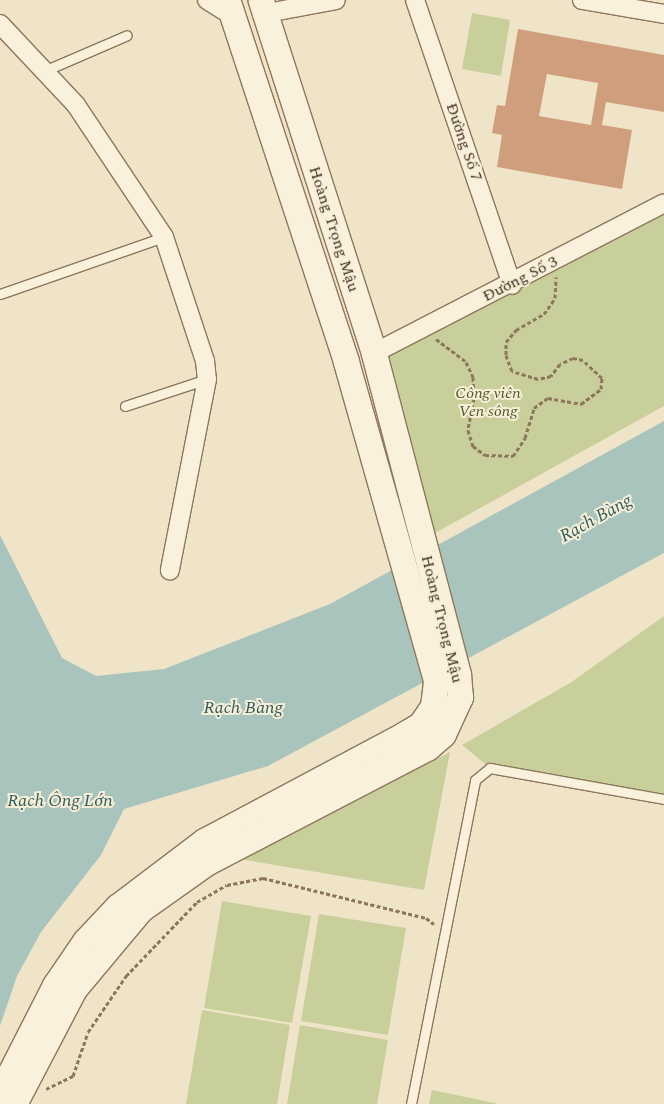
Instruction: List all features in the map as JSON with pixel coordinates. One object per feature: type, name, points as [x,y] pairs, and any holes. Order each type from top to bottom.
[{"type":"main road","points":[[228,6],[262,7]]},
{"type":"main road","name":"Hoàng Trọng Mậu","points":[[11,1096],[74,990],[140,909],[289,805],[421,724],[433,706],[436,680],[346,361],[228,6]]},
{"type":"main road","name":"Hoàng Trọng Mậu","points":[[262,7],[374,353],[458,674],[460,697],[453,718],[427,748],[289,805]]},
{"type":"street","points":[[207,0],[228,6]]},
{"type":"street","points":[[262,7],[336,0]]},
{"type":"street","name":"Đường Số 7","points":[[415,0],[512,284]]},
{"type":"street","points":[[582,0],[664,14]]},
{"type":"street","points":[[0,24],[76,105],[164,237],[207,379],[170,570]]},
{"type":"street","name":"Đường Số 3","points":[[374,353],[512,284],[664,203]]},
{"type":"lane","points":[[44,71],[127,35]]},
{"type":"lane","points":[[0,294],[164,237]]},
{"type":"lane","points":[[125,406],[207,379]]},
{"type":"lane","points":[[411,1104],[470,787],[490,768],[664,799]]},
{"type":"path","points":[[420,330],[466,362],[473,377],[474,398],[468,430],[473,446],[484,455],[513,456],[525,438],[534,408],[548,398],[581,404],[601,389],[602,378],[583,360],[572,358],[560,364],[551,376],[532,379],[512,371],[506,355],[506,342],[516,330],[544,314],[555,298],[554,262]]},
{"type":"path","points":[[11,1096],[53,1088],[73,1076],[88,1032],[126,976],[197,902],[227,885],[263,878],[426,918],[443,930]]},
{"type":"green space","points":[[472,13],[510,20],[501,76],[462,69]]},
{"type":"green space","name":"Công viên Ven sông","points":[[664,212],[664,406],[435,533],[386,376],[386,363],[394,351]]},
{"type":"green space","points":[[664,616],[664,799],[490,768],[462,745],[570,683]]},
{"type":"green space","points":[[450,752],[424,890],[239,859]]},
{"type":"green space","points":[[222,901],[311,916],[292,1023],[204,1008]]},
{"type":"green space","points":[[319,914],[406,928],[388,1035],[301,1021]]},
{"type":"green space","points":[[202,1010],[290,1025],[277,1104],[186,1104]]},
{"type":"green space","points":[[300,1025],[388,1040],[377,1104],[287,1104]]},
{"type":"green space","points":[[432,1090],[499,1104],[429,1104]]},
{"type":"water","name":"Rạch Bàng","points":[[664,421],[664,553],[268,766],[124,809],[101,855],[41,932],[17,976],[0,1026],[0,535],[62,658],[96,676],[164,669],[330,604]]},
{"type":"building","points":[[518,29],[664,55],[664,112],[606,102],[602,125],[632,130],[622,189],[497,167],[502,135],[492,133],[497,105],[505,106]],"holes":[[[547,74],[598,83],[591,125],[539,116]]]},
{"type":"water label","name":"Rạch Ông Lớn","points":[[60,801]]}]
